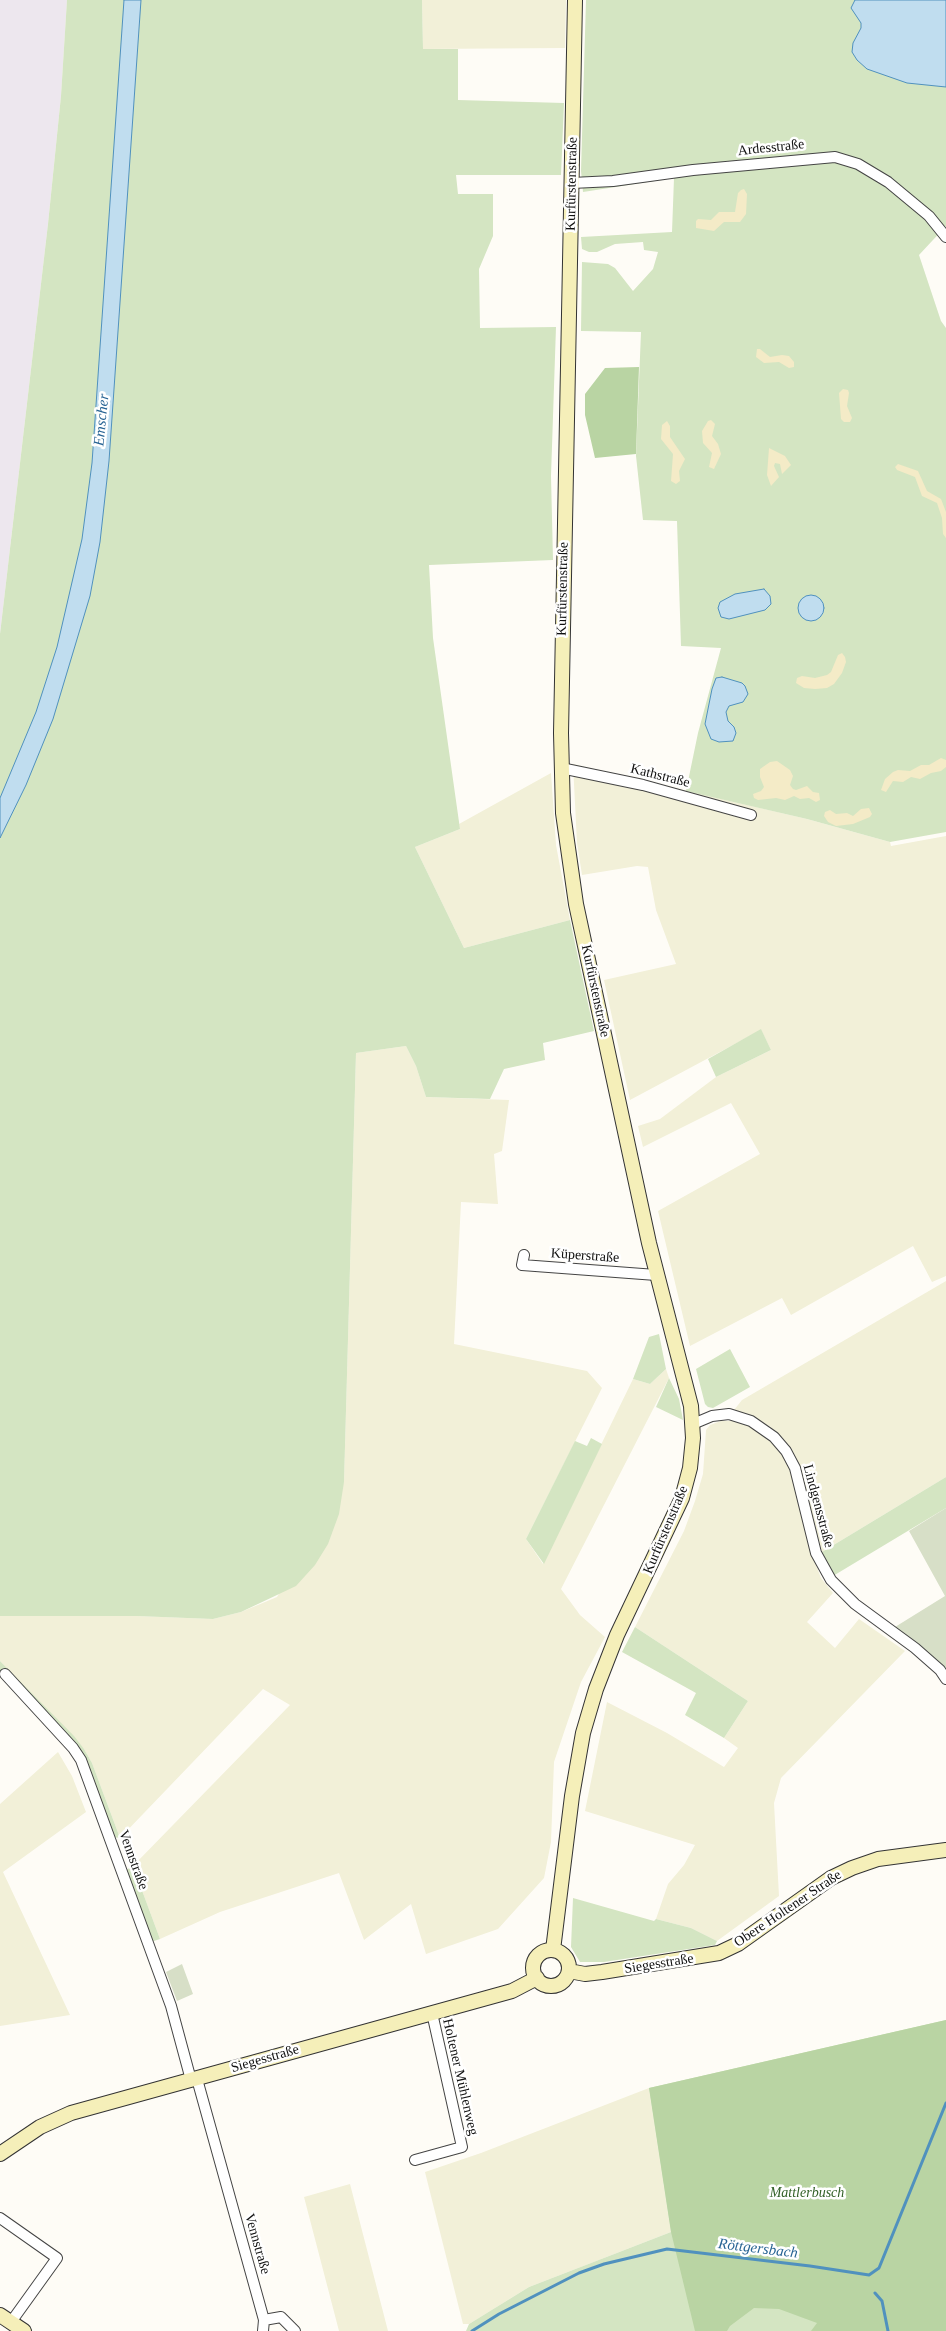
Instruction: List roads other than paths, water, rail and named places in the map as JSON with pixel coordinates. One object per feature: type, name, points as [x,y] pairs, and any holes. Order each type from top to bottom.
[{"type":"main road","name":"Kurfürstenstraße","points":[[553,1950],[572,1796],[583,1733],[596,1689],[617,1636],[670,1528],[682,1498],[690,1468],[693,1424],[681,1366],[656,1276],[572,879],[563,813],[561,768],[575,0]]},
{"type":"main road","name":"Obere Holtener Straße","points":[[719,1953],[738,1944],[831,1878],[852,1868],[878,1859],[946,1850]]},
{"type":"main road","points":[[553,1950],[566,1957],[569,1971],[565,1979],[555,1985],[546,1985],[537,1978],[534,1969],[536,1959],[541,1953],[553,1950]]},
{"type":"main road","name":"Siegesstraße","points":[[569,1971],[585,1974],[602,1972],[719,1953]]},
{"type":"main road","name":"Siegesstraße","points":[[0,2154],[40,2127],[62,2116],[514,1990],[537,1978]]},
{"type":"main road","points":[[5,2318],[24,2331]]},
{"type":"street","name":"Ardesstraße","points":[[572,183],[613,181],[693,170],[835,157],[858,164],[888,182],[929,216],[946,237]]},
{"type":"street","name":"Kathstraße","points":[[561,768],[643,786],[751,815]]},
{"type":"street","name":"Küperstraße","points":[[524,1255],[522,1266],[656,1276]]},
{"type":"street","name":"Lindgensstraße","points":[[693,1424],[712,1416],[729,1414],[759,1425],[774,1437],[786,1451],[795,1468],[816,1553],[831,1580],[855,1604],[915,1648],[940,1670],[946,1679]]},
{"type":"street","name":"Vennstraße","points":[[5,1674],[73,1748],[81,1760],[171,2006],[264,2320],[263,2331]]},
{"type":"street","name":"Holtener Mühlenweg","points":[[415,2160],[462,2147],[432,2013]]},
{"type":"street","points":[[0,2218],[57,2258],[5,2318]]},
{"type":"street","points":[[264,2320],[281,2317],[295,2331]]},
{"type":"water","name":"Emscher","points":[[124,0],[141,0],[109,461],[100,542],[90,596],[53,719],[26,785],[0,838],[0,798],[36,712],[57,647],[82,539],[92,463]]},
{"type":"water","points":[[855,0],[946,0],[946,87],[907,83],[867,69],[857,60],[852,52],[853,43],[861,28],[861,23],[851,8]]},
{"type":"water","points":[[764,589],[770,596],[771,604],[765,610],[729,619],[721,617],[718,608],[720,602],[735,594]]},
{"type":"water","points":[[811,595],[820,599],[824,608],[820,617],[811,621],[802,617],[798,608],[802,599]]},
{"type":"water","points":[[722,677],[742,683],[748,694],[743,702],[729,706],[726,712],[728,721],[734,727],[736,733],[733,741],[719,742],[711,739],[705,724],[712,689],[716,678]]},
{"type":"waterway","name":"Röttgersbach","points":[[472,2331],[499,2314],[579,2273],[604,2264],[667,2249],[869,2275],[879,2268],[946,2103]]},
{"type":"waterway","points":[[875,2293],[882,2301],[888,2331]]},
{"type":"park label","name":"Mattlerbusch","points":[[807,2193]]}]
